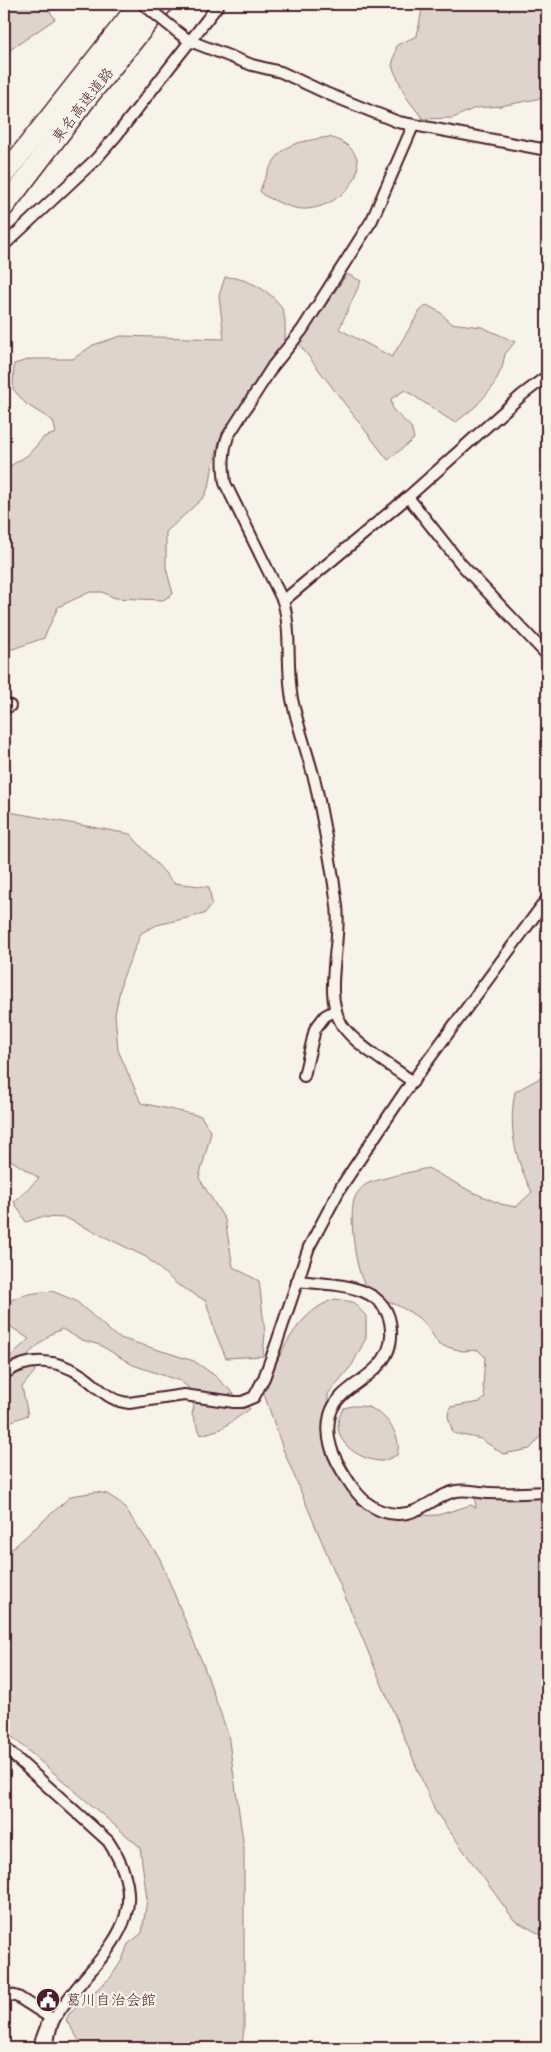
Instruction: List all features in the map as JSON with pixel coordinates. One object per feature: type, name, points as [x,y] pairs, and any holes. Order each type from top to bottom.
[{"type":"highway","name":"東名高速道路","points":[[4,175],[140,4]]},
{"type":"highway","name":"東名高速道路","points":[[4,207],[88,97],[163,4]]},
{"type":"street","points":[[143,4],[190,41],[252,65],[281,72],[328,94],[398,122],[547,150]]},
{"type":"street","points":[[4,245],[96,159],[218,4]]},
{"type":"street","points":[[413,126],[372,220],[302,330],[272,366],[228,436],[224,446],[222,464],[225,483],[283,601],[287,613],[289,680],[292,700],[316,786],[337,904],[339,926],[333,994],[336,1010],[342,1025],[354,1039],[413,1082]]},
{"type":"street","points":[[283,601],[408,497],[522,395],[547,376]]},
{"type":"street","points":[[408,497],[462,565],[546,652]]},
{"type":"street","points":[[4,1374],[20,1365],[32,1362],[45,1362],[72,1369],[112,1400],[121,1402],[184,1395],[218,1401],[242,1402],[254,1397],[264,1378],[309,1247],[341,1187],[413,1082],[547,899]]},
{"type":"street","points":[[304,1076],[315,1029],[325,1016],[336,1010]]},
{"type":"street","points":[[297,1281],[349,1287],[365,1292],[382,1305],[390,1320],[392,1338],[384,1360],[372,1373],[347,1390],[339,1399],[330,1414],[328,1426],[328,1437],[335,1459],[361,1499],[385,1512],[404,1514],[418,1510],[445,1494],[459,1490],[490,1493],[547,1492]]},
{"type":"street","points":[[4,1747],[108,1841],[120,1858],[129,1889],[128,1910],[122,1930],[52,2018],[38,2048]]},
{"type":"street","points":[[4,1993],[18,1997],[52,2018]]},
{"type":"street","points":[[47,2048],[52,2018]]},
{"type":"shaded area","points":[[4,4],[58,4],[49,10],[55,19],[4,54]]},
{"type":"shaded area","points":[[423,4],[547,4],[547,97],[501,106],[475,108],[453,118],[423,119],[406,97],[392,66],[397,45],[417,36]]},
{"type":"shaded area","points":[[329,137],[346,144],[355,154],[358,165],[355,177],[348,188],[337,198],[323,205],[301,209],[284,205],[263,195],[260,191],[268,172],[275,159],[285,149],[309,140]]},
{"type":"shaded area","points":[[347,274],[361,281],[339,329],[392,357],[420,311],[427,305],[441,313],[450,323],[482,327],[515,342],[505,354],[502,368],[492,388],[476,406],[455,423],[405,390],[391,399],[393,410],[411,427],[414,439],[388,460],[299,344]]},
{"type":"shaded area","points":[[225,277],[240,279],[255,285],[275,299],[284,313],[285,343],[220,438],[210,483],[204,497],[166,532],[166,568],[173,594],[163,600],[115,598],[102,592],[90,592],[58,607],[44,638],[4,652],[6,594],[4,592],[4,474],[7,468],[28,455],[44,437],[56,433],[53,421],[26,404],[13,389],[14,364],[31,359],[73,359],[93,345],[121,336],[224,339],[219,296]]},
{"type":"shaded area","points":[[4,811],[130,834],[174,883],[209,887],[212,904],[204,914],[157,925],[141,933],[122,980],[115,1014],[118,1050],[141,1103],[201,1116],[211,1133],[199,1178],[225,1220],[233,1267],[259,1281],[265,1333],[263,1356],[226,1358],[215,1332],[206,1301],[178,1285],[146,1257],[66,1218],[41,1217],[26,1222],[14,1202],[39,1178],[4,1156]]},
{"type":"shaded area","points":[[547,1076],[547,1436],[541,1436],[530,1449],[503,1454],[481,1439],[453,1433],[448,1416],[450,1407],[480,1402],[485,1398],[483,1386],[485,1357],[478,1350],[463,1351],[439,1345],[420,1319],[377,1295],[366,1286],[362,1279],[356,1256],[352,1215],[353,1205],[356,1195],[369,1183],[428,1168],[472,1192],[501,1204],[516,1207],[532,1192],[521,1168],[514,1144],[512,1119],[515,1092]]},
{"type":"shaded area","points":[[52,1291],[76,1301],[117,1337],[194,1361],[214,1375],[250,1409],[221,1429],[201,1435],[192,1414],[194,1407],[188,1387],[180,1381],[133,1365],[100,1345],[82,1340],[62,1329],[51,1334],[28,1354],[35,1371],[22,1387],[28,1415],[4,1424],[4,1362],[29,1339],[4,1322],[4,1305],[20,1296]]},
{"type":"shaded area","points":[[335,1299],[353,1302],[366,1316],[366,1338],[352,1365],[328,1394],[328,1434],[372,1507],[406,1516],[438,1515],[471,1505],[476,1508],[475,1497],[547,1497],[547,1938],[514,1920],[435,1811],[283,1449],[263,1391],[290,1337],[299,1325],[321,1305]]},
{"type":"shaded area","points":[[352,1406],[368,1407],[381,1414],[387,1420],[392,1426],[398,1441],[397,1455],[381,1461],[369,1459],[351,1450],[340,1435],[338,1427],[339,1418],[344,1408]]},
{"type":"shaded area","points":[[96,1492],[107,1494],[121,1503],[159,1557],[203,1664],[228,1734],[244,1848],[244,2026],[242,2048],[82,2048],[66,2020],[69,2014],[111,1977],[122,1960],[128,1944],[142,1933],[147,1899],[140,1847],[4,1730],[4,1556],[71,1496]]},
{"type":"place","name":"葛川自治会館","points":[[48,2000]]}]
